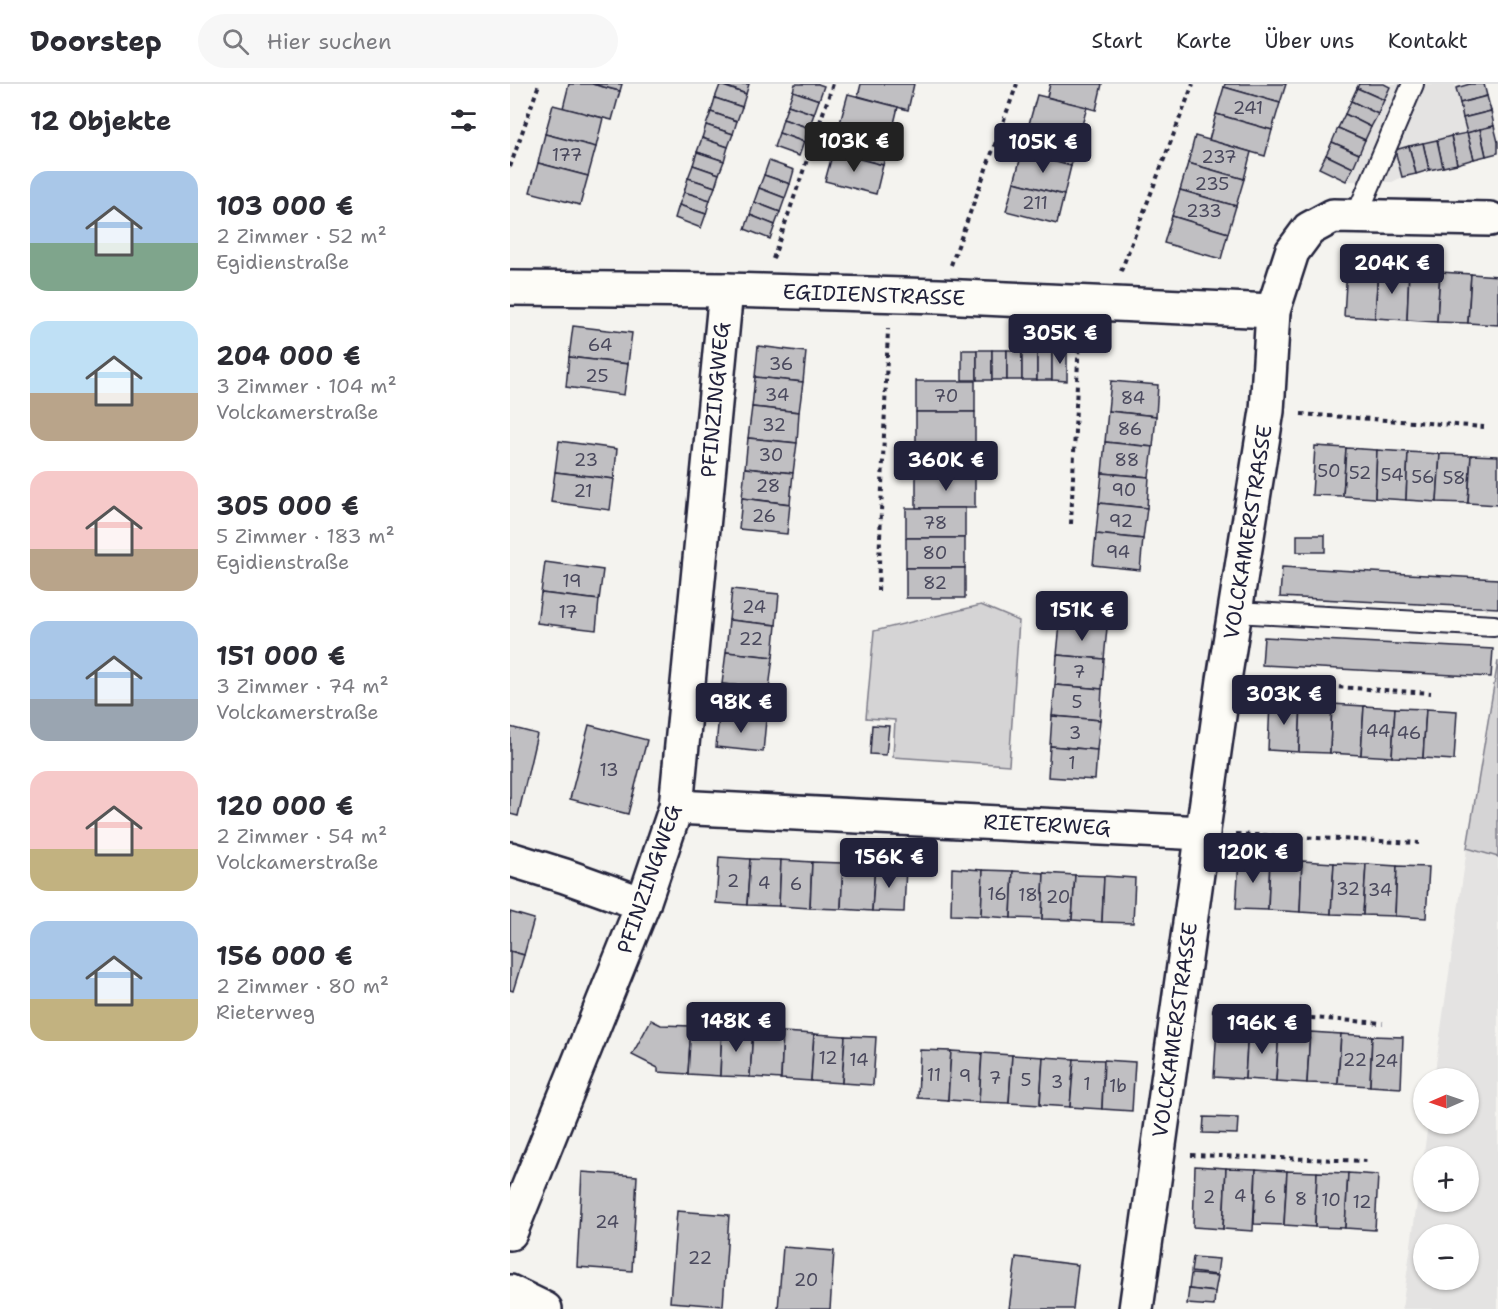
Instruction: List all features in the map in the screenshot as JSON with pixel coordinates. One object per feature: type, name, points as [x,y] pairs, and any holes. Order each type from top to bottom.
[{"type":"street","name":"VOLCKAMERSTRASSE","points":[[1136,1309],[1224,680],[1267,411],[1273,311],[1292,252],[1309,229],[1333,216],[1490,219]]},
{"type":"street","name":"EGIDIENSTRASSE","points":[[510,288],[726,290],[939,296],[1273,311]]},
{"type":"street","name":"PFINZINGWEG","points":[[510,1233],[643,904],[676,807],[726,290]]},
{"type":"street","name":"RIETERWEG","points":[[676,807],[1203,833]]},
{"type":"street","points":[[510,859],[643,904]]},
{"type":"street","points":[[510,1292],[545,1309]]},
{"type":"lane","points":[[1356,217],[1413,84]]},
{"type":"lane","points":[[1235,612],[1494,626]]},
{"type":"path","points":[[510,167],[539,84]]},
{"type":"path","points":[[763,291],[833,84]]},
{"type":"path","points":[[939,296],[1017,84]]},
{"type":"path","points":[[1071,524],[1094,303],[1193,84]]},
{"type":"path","points":[[878,591],[889,295]]},
{"type":"path","points":[[1267,411],[1484,427]]},
{"type":"path","points":[[1224,680],[1431,693]]},
{"type":"path","points":[[1203,833],[1419,843]]},
{"type":"path","points":[[1178,1009],[1383,1023]]},
{"type":"path","points":[[1157,1154],[1367,1161]]},
{"type":"shaded area","points":[[1391,84],[1455,84],[1467,133],[1395,150],[1402,177],[1392,182],[1346,181]]},
{"type":"shaded area","points":[[981,605],[1019,621],[1009,765],[893,757],[895,720],[866,718],[874,631]]},
{"type":"shaded area","points":[[1498,661],[1498,857],[1467,848]]},
{"type":"shaded area","points":[[1467,848],[1498,857],[1498,1309],[1402,1309],[1413,1231],[1413,1290],[1479,1290],[1479,1224],[1414,1224],[1416,1212],[1479,1212],[1479,1146],[1425,1146],[1427,1134],[1479,1134],[1479,1068],[1435,1068]]},
{"type":"building","points":[[569,84],[592,84],[620,91],[612,120],[563,108]]},
{"type":"building","points":[[592,84],[622,84],[620,91]]},
{"type":"building","points":[[720,84],[749,84],[746,94]]},
{"type":"building","points":[[795,84],[824,86],[819,100],[793,91]]},
{"type":"building","points":[[861,84],[914,84],[908,110],[858,96]]},
{"type":"building","points":[[1050,84],[1102,84],[1096,110],[1047,97]]},
{"type":"building","points":[[1225,84],[1286,84],[1280,103],[1224,87]]},
{"type":"building","points":[[1359,84],[1384,84],[1390,87],[1384,100],[1357,88]]},
{"type":"building","points":[[1470,84],[1484,84],[1487,96],[1460,103],[1456,88]]},
{"type":"building","points":[[720,85],[746,94],[742,107],[715,98]]},
{"type":"building","points":[[1224,87],[1280,103],[1272,130],[1216,114]]},
{"type":"building","points":[[1357,88],[1384,100],[1378,114],[1351,101]]},
{"type":"building","points":[[793,91],[819,100],[814,114],[788,105]]},
{"type":"building","points":[[848,94],[898,107],[891,136],[840,123]]},
{"type":"building","points":[[1037,95],[1087,107],[1079,136],[1029,124]]},
{"type":"building","points":[[1487,96],[1491,111],[1463,118],[1460,103]]},
{"type":"building","points":[[715,98],[742,107],[737,121],[711,112]]},
{"type":"building","points":[[1351,101],[1378,114],[1371,127],[1345,114]]},
{"type":"building","points":[[553,105],[603,118],[596,147],[545,134]]},
{"type":"building","points":[[788,105],[814,114],[809,128],[783,119]]},
{"type":"building","points":[[1491,111],[1494,126],[1467,133],[1463,118]]},
{"type":"building","points":[[711,112],[737,121],[733,134],[706,125]]},
{"type":"building","points":[[1216,114],[1272,130],[1265,156],[1209,140]]},
{"type":"building","points":[[1345,114],[1371,127],[1365,140],[1338,128]]},
{"type":"building","points":[[783,119],[809,128],[804,142],[779,133]]},
{"type":"building","points":[[840,123],[891,136],[883,165],[833,152]]},
{"type":"building","points":[[1029,124],[1079,136],[1071,166],[1022,153]]},
{"type":"building","points":[[706,125],[733,134],[728,147],[702,138]]},
{"type":"building","points":[[1494,126],[1498,153],[1486,156],[1480,129]]},
{"type":"building","points":[[1338,128],[1365,140],[1359,154],[1332,142]]},
{"type":"building","points":[[1480,129],[1486,156],[1474,159],[1467,133]]},
{"type":"building","points":[[779,133],[804,142],[799,156],[774,147]]},
{"type":"building","points":[[1467,133],[1474,159],[1457,164],[1451,136]]},
{"type":"building","points":[[545,134],[596,147],[588,176],[538,163]]},
{"type":"building","points":[[1195,136],[1251,152],[1244,179],[1188,163]]},
{"type":"building","points":[[1451,136],[1457,164],[1443,167],[1437,140]]},
{"type":"building","points":[[702,138],[728,147],[724,161],[697,152]]},
{"type":"building","points":[[1437,140],[1443,167],[1429,170],[1423,143]]},
{"type":"building","points":[[1332,142],[1359,154],[1353,168],[1326,155]]},
{"type":"building","points":[[1423,143],[1429,170],[1416,174],[1409,146]]},
{"type":"building","points":[[1409,146],[1416,174],[1402,177],[1395,150]]},
{"type":"building","points":[[697,152],[724,161],[719,174],[693,165]]},
{"type":"building","points":[[833,152],[883,165],[876,194],[825,181]]},
{"type":"building","points":[[1022,153],[1071,166],[1064,195],[1014,182]]},
{"type":"building","points":[[1326,155],[1353,168],[1346,181],[1319,168]]},
{"type":"building","points":[[769,161],[794,170],[790,184],[764,175]]},
{"type":"building","points":[[538,163],[588,176],[580,205],[530,192]]},
{"type":"building","points":[[1188,163],[1244,179],[1236,206],[1180,190]]},
{"type":"building","points":[[693,165],[719,174],[715,187],[688,178]]},
{"type":"building","points":[[764,175],[790,184],[785,198],[759,188]]},
{"type":"building","points":[[688,178],[715,187],[710,200],[684,192]]},
{"type":"building","points":[[1014,182],[1064,195],[1057,224],[1006,211]]},
{"type":"building","points":[[759,188],[785,198],[780,212],[754,202]]},
{"type":"building","points":[[1180,190],[1236,206],[1228,233],[1172,216]]},
{"type":"building","points":[[684,192],[710,200],[706,214],[679,205]]},
{"type":"building","points":[[754,202],[780,212],[775,225],[750,215]]},
{"type":"building","points":[[679,205],[706,214],[701,228],[675,218]]},
{"type":"building","points":[[750,215],[775,225],[770,239],[745,229]]},
{"type":"building","points":[[1172,216],[1228,233],[1221,259],[1164,243]]},
{"type":"building","points":[[1347,267],[1378,269],[1375,318],[1344,316]]},
{"type":"building","points":[[1378,269],[1409,271],[1407,320],[1375,318]]},
{"type":"building","points":[[1409,271],[1440,272],[1437,322],[1407,320]]},
{"type":"building","points":[[1440,272],[1471,274],[1468,323],[1437,322]]},
{"type":"building","points":[[1471,274],[1498,276],[1498,325],[1468,323]]},
{"type":"building","points":[[573,326],[632,333],[628,364],[569,357]]},
{"type":"building","points":[[758,346],[806,352],[803,382],[755,377]]},
{"type":"building","points":[[962,350],[977,350],[977,380],[962,380]]},
{"type":"building","points":[[977,350],[992,350],[992,380],[977,380]]},
{"type":"building","points":[[992,350],[1007,350],[1007,380],[992,380]]},
{"type":"building","points":[[1007,350],[1022,350],[1022,380],[1007,380]]},
{"type":"building","points":[[1022,350],[1037,350],[1037,380],[1022,380]]},
{"type":"building","points":[[1037,350],[1052,350],[1052,380],[1037,380]]},
{"type":"building","points":[[1052,350],[1067,350],[1067,381],[1052,380]]},
{"type":"building","points":[[569,357],[628,364],[624,395],[566,387]]},
{"type":"building","points":[[755,377],[803,382],[799,412],[752,407]]},
{"type":"building","points":[[916,381],[975,381],[975,412],[916,412]]},
{"type":"building","points":[[1111,381],[1158,385],[1156,416],[1108,411]]},
{"type":"building","points":[[752,407],[799,412],[797,443],[748,438]]},
{"type":"building","points":[[1108,411],[1156,416],[1153,447],[1105,442]]},
{"type":"building","points":[[916,412],[975,412],[975,444],[916,444]]},
{"type":"building","points":[[748,438],[797,443],[793,473],[745,468]]},
{"type":"building","points":[[559,441],[617,449],[614,479],[555,472]]},
{"type":"building","points":[[1105,442],[1153,447],[1149,477],[1102,473]]},
{"type":"building","points":[[916,444],[975,444],[975,476],[916,476]]},
{"type":"building","points":[[1315,446],[1346,448],[1343,496],[1312,495]]},
{"type":"building","points":[[1346,448],[1377,450],[1375,498],[1343,496]]},
{"type":"building","points":[[1377,450],[1408,452],[1406,500],[1375,498]]},
{"type":"building","points":[[1408,452],[1440,454],[1437,502],[1406,500]]},
{"type":"building","points":[[1440,454],[1471,455],[1468,503],[1437,502]]},
{"type":"building","points":[[1471,455],[1498,456],[1498,505],[1468,503]]},
{"type":"building","points":[[745,468],[793,473],[790,504],[742,498]]},
{"type":"building","points":[[555,472],[614,479],[610,510],[551,502]]},
{"type":"building","points":[[1102,473],[1149,477],[1147,508],[1099,503]]},
{"type":"building","points":[[916,476],[975,476],[975,508],[916,508]]},
{"type":"building","points":[[742,498],[790,504],[787,534],[739,529]]},
{"type":"building","points":[[1099,503],[1147,508],[1143,539],[1096,534]]},
{"type":"building","points":[[906,508],[965,508],[965,538],[906,538]]},
{"type":"building","points":[[1096,534],[1143,539],[1140,570],[1093,565]]},
{"type":"building","points":[[1297,535],[1325,535],[1325,552],[1297,552]]},
{"type":"building","points":[[906,538],[965,538],[965,568],[906,568]]},
{"type":"building","points":[[545,562],[603,570],[599,600],[541,593]]},
{"type":"building","points":[[1282,567],[1498,579],[1498,608],[1280,597]]},
{"type":"building","points":[[906,568],[965,568],[965,598],[906,598]]},
{"type":"building","points":[[732,589],[779,594],[776,625],[729,620]]},
{"type":"building","points":[[541,593],[599,600],[596,630],[537,623]]},
{"type":"building","points":[[729,620],[776,625],[773,657],[726,652]]},
{"type":"building","points":[[1060,624],[1107,628],[1104,659],[1057,655]]},
{"type":"building","points":[[1264,637],[1493,649],[1491,677],[1262,665]]},
{"type":"building","points":[[726,652],[773,657],[769,689],[722,684]]},
{"type":"building","points":[[1057,655],[1104,659],[1102,689],[1055,685]]},
{"type":"building","points":[[722,684],[769,689],[766,720],[719,715]]},
{"type":"building","points":[[1055,685],[1102,689],[1100,720],[1052,716]]},
{"type":"building","points":[[1270,701],[1301,703],[1299,752],[1268,750]]},
{"type":"building","points":[[1301,703],[1332,704],[1330,753],[1299,752]]},
{"type":"building","points":[[1332,704],[1364,706],[1361,755],[1330,753]]},
{"type":"building","points":[[1364,706],[1395,708],[1392,757],[1361,755]]},
{"type":"building","points":[[1395,708],[1426,709],[1423,758],[1392,757]]},
{"type":"building","points":[[1426,709],[1457,711],[1454,760],[1423,758]]},
{"type":"building","points":[[719,715],[766,720],[763,752],[716,747]]},
{"type":"building","points":[[1052,716],[1100,720],[1097,750],[1050,746]]},
{"type":"building","points":[[589,725],[647,740],[628,814],[570,799]]},
{"type":"building","points":[[872,725],[889,726],[886,755],[870,754]]},
{"type":"building","points":[[510,727],[537,734],[518,816],[510,814]]},
{"type":"building","points":[[1050,746],[1097,750],[1095,780],[1048,777]]},
{"type":"building","points":[[719,857],[750,859],[747,905],[716,903]]},
{"type":"building","points":[[1239,858],[1270,860],[1268,910],[1236,909]]},
{"type":"building","points":[[750,859],[781,860],[779,906],[747,905]]},
{"type":"building","points":[[781,860],[812,862],[810,908],[779,906]]},
{"type":"building","points":[[1270,860],[1302,861],[1300,912],[1268,910]]},
{"type":"building","points":[[1302,861],[1334,863],[1331,914],[1300,912]]},
{"type":"building","points":[[812,862],[843,863],[841,909],[810,908]]},
{"type":"building","points":[[843,863],[875,865],[872,911],[841,909]]},
{"type":"building","points":[[1334,863],[1366,864],[1363,915],[1331,914]]},
{"type":"building","points":[[1366,864],[1397,866],[1395,916],[1363,915]]},
{"type":"building","points":[[875,865],[906,866],[904,912],[872,911]]},
{"type":"building","points":[[1397,866],[1429,867],[1426,918],[1395,916]]},
{"type":"building","points":[[952,868],[983,870],[981,916],[951,915]]},
{"type":"building","points":[[983,870],[1013,871],[1011,918],[981,916]]},
{"type":"building","points":[[1013,871],[1044,873],[1042,919],[1011,918]]},
{"type":"building","points":[[1044,873],[1075,875],[1072,920],[1042,919]]},
{"type":"building","points":[[1075,875],[1104,876],[1102,922],[1072,920]]},
{"type":"building","points":[[1104,876],[1135,878],[1133,923],[1102,922]]},
{"type":"building","points":[[510,912],[534,919],[524,955],[510,951]]},
{"type":"building","points":[[510,951],[524,955],[513,991],[510,990]]},
{"type":"building","points":[[651,1020],[661,1025],[691,1026],[688,1074],[658,1072],[658,1068],[632,1055]]},
{"type":"building","points":[[691,1026],[722,1028],[720,1076],[688,1074]]},
{"type":"building","points":[[1217,1027],[1248,1029],[1245,1079],[1214,1077]]},
{"type":"building","points":[[722,1028],[753,1030],[750,1077],[720,1076]]},
{"type":"building","points":[[1248,1029],[1279,1030],[1276,1081],[1245,1079]]},
{"type":"building","points":[[753,1030],[783,1032],[781,1079],[750,1077]]},
{"type":"building","points":[[1279,1030],[1310,1032],[1307,1083],[1276,1081]]},
{"type":"building","points":[[783,1032],[814,1034],[811,1081],[781,1079]]},
{"type":"building","points":[[1310,1032],[1341,1034],[1338,1084],[1307,1083]]},
{"type":"building","points":[[814,1034],[845,1036],[842,1083],[811,1081]]},
{"type":"building","points":[[1341,1034],[1372,1036],[1370,1086],[1338,1084]]},
{"type":"building","points":[[845,1036],[876,1037],[873,1085],[842,1083]]},
{"type":"building","points":[[1372,1036],[1403,1037],[1401,1088],[1370,1086]]},
{"type":"building","points":[[920,1050],[951,1051],[948,1100],[918,1098]]},
{"type":"building","points":[[951,1051],[982,1053],[979,1102],[948,1100]]},
{"type":"building","points":[[982,1053],[1012,1055],[1009,1103],[979,1102]]},
{"type":"building","points":[[1012,1055],[1043,1057],[1040,1105],[1009,1103]]},
{"type":"building","points":[[1043,1057],[1074,1059],[1070,1107],[1040,1105]]},
{"type":"building","points":[[1074,1059],[1104,1060],[1102,1109],[1070,1107]]},
{"type":"building","points":[[1104,1060],[1135,1062],[1132,1111],[1102,1109]]},
{"type":"building","points":[[1204,1117],[1238,1118],[1237,1134],[1203,1133]]},
{"type":"building","points":[[1195,1166],[1226,1168],[1223,1229],[1193,1227]]},
{"type":"building","points":[[1226,1168],[1256,1169],[1253,1231],[1223,1229]]},
{"type":"building","points":[[1256,1169],[1287,1171],[1284,1225],[1254,1224]]},
{"type":"building","points":[[1287,1171],[1317,1172],[1315,1227],[1284,1225]]},
{"type":"building","points":[[582,1172],[637,1176],[632,1271],[577,1267]]},
{"type":"building","points":[[1317,1172],[1348,1173],[1345,1228],[1315,1227]]},
{"type":"building","points":[[1348,1173],[1378,1175],[1375,1230],[1345,1228]]},
{"type":"building","points":[[677,1211],[729,1215],[723,1306],[670,1302]]},
{"type":"building","points":[[783,1247],[834,1251],[830,1309],[778,1309]]},
{"type":"building","points":[[1016,1257],[1078,1265],[1073,1309],[1009,1309]]},
{"type":"building","points":[[1193,1257],[1219,1259],[1217,1275],[1191,1272]]},
{"type":"building","points":[[1191,1274],[1218,1276],[1215,1292],[1189,1289]]},
{"type":"building","points":[[1189,1289],[1215,1292],[1214,1306],[1187,1304]]}]
